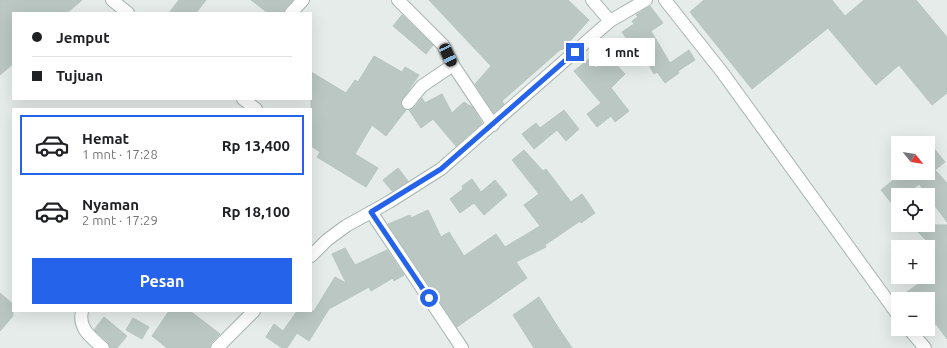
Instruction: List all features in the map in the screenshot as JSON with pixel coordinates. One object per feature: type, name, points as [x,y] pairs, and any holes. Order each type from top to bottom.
[{"type":"street","points":[[292,12],[303,0]]},
{"type":"street","points":[[398,0],[443,45],[453,66],[493,125]]},
{"type":"street","points":[[592,0],[610,22]]},
{"type":"street","points":[[312,255],[327,240],[346,226],[441,169],[610,22],[646,0]]},
{"type":"street","points":[[665,0],[722,72],[891,305]]},
{"type":"street","points":[[408,103],[422,86],[453,66]]},
{"type":"street","points":[[244,100],[255,108]]},
{"type":"street","points":[[371,212],[462,348]]},
{"type":"street","points":[[82,312],[81,317],[85,331],[103,348]]},
{"type":"street","points":[[217,348],[253,312]]},
{"type":"street","points":[[915,336],[925,348]]},
{"type":"building","points":[[0,0],[82,0],[68,12],[12,12],[12,65],[0,75]]},
{"type":"building","points":[[179,0],[206,0],[197,12],[170,12]]},
{"type":"building","points":[[251,0],[293,0],[285,8],[284,12],[267,12]]},
{"type":"building","points":[[429,0],[568,0],[589,20],[562,50],[561,49],[502,101],[504,104],[494,113],[475,84],[491,66]]},
{"type":"building","points":[[704,0],[832,0],[845,16],[864,0],[916,0],[947,37],[947,93],[932,105],[899,65],[876,85],[828,28],[752,89],[690,12]]},
{"type":"building","points":[[650,6],[663,23],[651,31],[670,63],[689,50],[695,60],[678,71],[679,73],[665,83],[657,72],[654,74],[636,43],[632,46],[622,32],[634,24],[632,21],[638,17],[636,15]]},
{"type":"building","points":[[402,15],[433,45],[426,54],[393,26]]},
{"type":"building","points":[[374,56],[402,72],[405,67],[419,75],[401,101],[401,106],[406,110],[386,136],[372,125],[355,154],[378,168],[366,187],[317,157],[320,152],[312,147],[312,73],[346,93],[355,80],[358,82]]},
{"type":"building","points":[[608,56],[625,74],[611,88],[629,111],[615,122],[611,116],[597,127],[587,114],[601,103],[574,71],[589,59],[596,68]]},
{"type":"building","points":[[442,94],[452,113],[464,102],[472,107],[482,123],[456,146],[433,119],[421,128],[409,110],[414,108],[422,98],[425,103]]},
{"type":"building","points":[[564,110],[579,129],[566,141],[557,130],[534,149],[522,134],[536,123],[540,128]]},
{"type":"building","points":[[524,150],[543,171],[546,169],[571,202],[582,194],[595,213],[581,223],[580,221],[545,245],[546,247],[516,262],[527,278],[457,327],[388,224],[410,215],[411,218],[428,210],[441,237],[449,232],[464,256],[496,234],[505,247],[540,226],[524,205],[539,194],[512,160]]},
{"type":"building","points":[[935,150],[945,162],[935,170]]},
{"type":"building","points":[[398,168],[408,181],[392,191],[383,180]]},
{"type":"building","points":[[935,170],[947,183],[947,222],[935,206],[935,188],[922,188],[919,184],[914,188],[891,188],[891,202],[881,190],[893,180],[935,180]]},
{"type":"building","points":[[472,179],[481,192],[495,180],[507,195],[484,215],[474,203],[460,213],[450,199],[463,189],[462,186]]},
{"type":"building","points":[[935,225],[947,225],[947,339],[936,324],[935,325],[935,292],[907,292],[918,284],[935,284],[935,240],[926,240],[918,232],[935,232]]},
{"type":"building","points":[[345,248],[355,265],[387,250],[404,275],[394,281],[393,278],[371,291],[369,287],[329,309],[309,341],[297,333],[287,348],[282,348],[266,337],[274,324],[283,331],[296,312],[314,311],[335,277],[346,283],[332,254]]},
{"type":"building","points":[[0,293],[12,303],[13,316],[0,331]]},
{"type":"building","points":[[539,297],[572,348],[534,348],[513,315]]},
{"type":"building","points":[[168,312],[191,312],[220,334],[211,343],[210,348],[167,348],[152,336]]},
{"type":"building","points":[[104,317],[127,336],[117,348],[110,348],[108,342],[94,330]]},
{"type":"building","points":[[133,318],[149,327],[142,339],[126,330]]},
{"type":"route","points":[[429,298],[371,212],[441,169],[575,52]]}]
